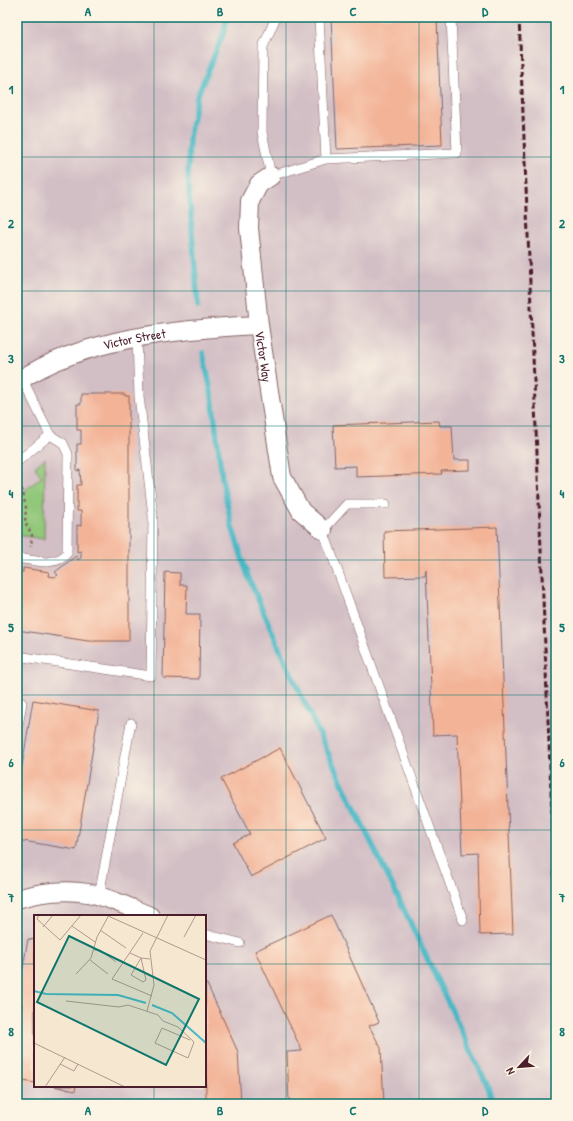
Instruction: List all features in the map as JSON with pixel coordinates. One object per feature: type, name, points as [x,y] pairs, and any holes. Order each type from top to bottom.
[{"type":"street","name":"Victor Way","points":[[271,176],[259,184],[250,201],[249,228],[259,325],[282,477],[301,510],[323,530]]},
{"type":"street","name":"Victor Street","points":[[19,380],[52,362],[79,352],[108,344],[137,338],[212,328],[259,325]]},
{"type":"street","points":[[17,898],[41,893],[87,893],[99,896],[147,915]]},
{"type":"lane","points":[[276,17],[263,48],[262,132],[271,176],[326,159],[457,153],[450,17]]},
{"type":"lane","points":[[319,17],[326,159]]},
{"type":"lane","points":[[17,656],[151,676],[153,516],[139,396],[137,338]]},
{"type":"lane","points":[[17,558],[53,562],[64,557],[67,553],[68,454],[63,443],[50,435],[19,380]]},
{"type":"lane","points":[[17,462],[50,435]]},
{"type":"lane","points":[[386,504],[347,504],[323,530],[463,920]]},
{"type":"lane","points":[[17,731],[22,703]]},
{"type":"lane","points":[[99,896],[131,723]]},
{"type":"lane","points":[[206,934],[240,943]]},
{"type":"path","points":[[17,484],[22,490],[26,508],[25,522],[32,535],[30,560]]},
{"type":"shaded area","points":[[17,17],[556,17],[556,1104],[17,1104]]},
{"type":"green space","points":[[45,458],[44,539],[17,535],[17,496],[42,477],[35,467]]},
{"type":"building","points":[[331,17],[437,17],[442,145],[337,149]]},
{"type":"building","points":[[81,394],[125,394],[125,396],[129,396],[129,641],[88,641],[17,630],[17,571],[23,572],[23,568],[49,572],[48,576],[55,577],[58,575],[55,572],[76,556],[78,560],[81,558],[81,551],[77,552],[77,525],[81,526],[81,511],[77,511],[77,485],[81,485],[80,470],[77,471],[77,444],[81,444],[81,430],[77,430],[77,404],[81,404]]},
{"type":"building","points":[[439,421],[440,426],[452,426],[454,460],[470,460],[470,470],[441,471],[442,474],[356,477],[356,466],[335,467],[333,425]]},
{"type":"building","points":[[497,527],[513,934],[480,935],[478,853],[462,854],[457,734],[433,735],[426,570],[425,576],[385,577],[384,531]]},
{"type":"building","points":[[165,572],[180,573],[180,585],[187,585],[186,614],[200,614],[199,679],[163,678]]},
{"type":"building","points":[[33,700],[99,711],[76,850],[17,840],[17,796]]},
{"type":"building","points":[[280,748],[326,838],[251,877],[233,843],[250,834],[221,779]]},
{"type":"building","points":[[331,915],[379,1022],[369,1026],[381,1048],[384,1104],[289,1104],[287,1052],[302,1051],[255,951]]},
{"type":"building","points":[[28,939],[34,940],[34,1083],[17,1080],[17,1029],[22,1005],[17,1004]]},
{"type":"building","points":[[207,984],[238,1052],[241,1104],[206,1104]]},
{"type":"building","points":[[58,1087],[76,1087],[75,1091]]},
{"type":"waterway","points":[[198,306],[188,179],[189,137],[197,97],[224,32],[227,17]]},
{"type":"waterway","points":[[203,353],[212,396],[222,478],[232,527],[248,576],[281,652],[343,785],[488,1087],[493,1104]]},
{"type":"railway","points":[[519,17],[556,913]]}]
